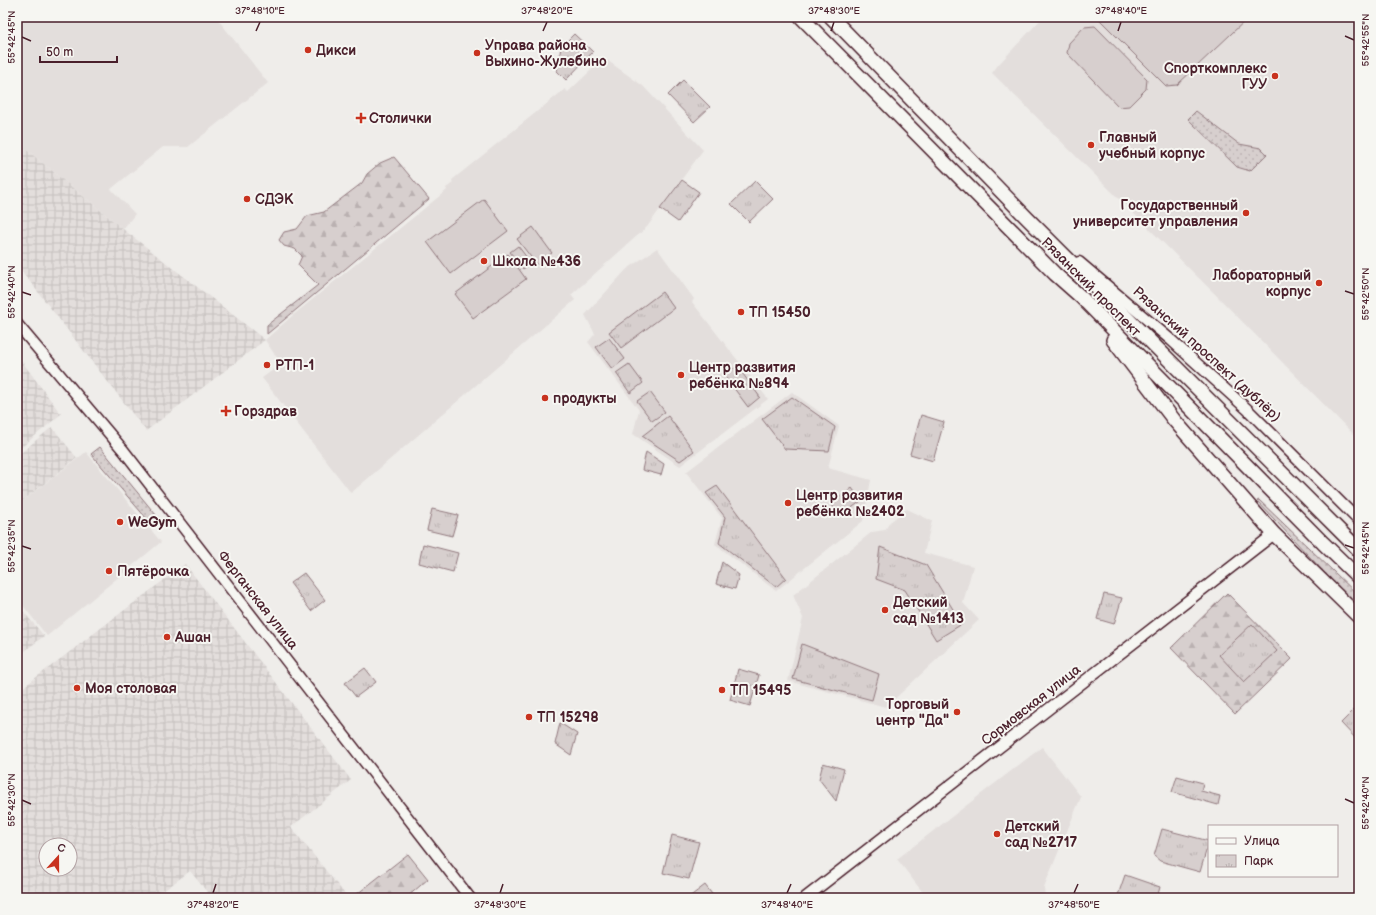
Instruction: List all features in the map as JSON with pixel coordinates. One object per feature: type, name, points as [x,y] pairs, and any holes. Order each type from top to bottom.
[{"type":"main road","name":"Рязанский проспект","points":[[801,17],[1323,544],[1359,578]]},
{"type":"main road","name":"Рязанский проспект","points":[[831,17],[1027,218],[1359,550]]},
{"type":"main road","points":[[1080,297],[1174,420],[1274,534],[1359,618]]},
{"type":"street","name":"Рязанский проспект (дублёр)","points":[[1027,218],[1171,340],[1247,409],[1359,522]]},
{"type":"street","name":"Ферганская улица","points":[[17,324],[124,451],[470,898]]},
{"type":"street","name":"Сормовская улица","points":[[806,898],[1274,534]]},
{"type":"shaded area","points":[[17,17],[216,17],[268,83],[188,147],[163,147],[111,189],[135,214],[123,229],[17,142]]},
{"type":"shaded area","name":"Государственный университет управления","points":[[1043,17],[1359,17],[1359,440],[1221,300],[992,73]]},
{"type":"shaded area","name":"Школа №436","points":[[604,58],[643,86],[703,150],[647,227],[571,295],[575,300],[351,493],[262,378],[281,364],[265,340],[292,316],[447,190],[446,188],[453,183],[452,180],[565,89],[568,92]]},
{"type":"shaded area","points":[[17,142],[123,229],[265,340],[146,431],[17,265]]},
{"type":"shaded area","name":"Центр развития ребёнка №894","points":[[657,248],[694,299],[692,302],[768,399],[680,466],[633,434],[639,410],[588,342],[595,334],[585,315],[626,270]]},
{"type":"shaded area","points":[[17,355],[61,414],[17,451]]},
{"type":"shaded area","name":"Центр развития ребёнка №2402","points":[[792,392],[839,426],[828,468],[871,480],[863,521],[776,591],[715,544],[722,518],[686,472]]},
{"type":"shaded area","points":[[52,427],[77,458],[17,505],[17,456]]},
{"type":"shaded area","points":[[86,452],[161,542],[47,636],[17,598],[17,505]]},
{"type":"shaded area","name":"Детский сад №1413","points":[[907,509],[932,521],[924,553],[973,566],[963,603],[979,620],[886,707],[788,681],[803,618],[793,595],[872,532],[885,530],[890,522]]},
{"type":"shaded area","points":[[185,564],[351,780],[291,827],[348,898],[212,898],[190,871],[154,898],[17,898],[17,692]]},
{"type":"shaded area","points":[[17,604],[44,636],[17,657]]},
{"type":"shaded area","name":"Детский сад №2717","points":[[1042,747],[1081,797],[1044,887],[1045,898],[927,898],[897,859]]},
{"type":"green space","points":[[1097,17],[1249,17],[1177,85],[1166,86]]},
{"type":"green space","points":[[1095,26],[1147,79],[1146,89],[1129,106],[1119,107],[1067,53],[1069,43],[1084,27]]},
{"type":"green space","points":[[574,34],[593,52],[566,80],[557,71],[561,47]]},
{"type":"green space","points":[[683,80],[710,107],[694,122],[668,95]]},
{"type":"green space","points":[[1196,111],[1239,144],[1261,148],[1267,154],[1250,171],[1237,167],[1188,119]]},
{"type":"green space","points":[[394,157],[429,199],[267,334],[267,325],[318,285],[298,265],[302,256],[295,249],[284,246],[279,240],[284,232],[297,229],[307,216],[324,212],[362,183],[367,174],[380,163]]},
{"type":"green space","points":[[682,180],[699,192],[678,222],[660,209]]},
{"type":"green space","points":[[755,181],[773,199],[749,222],[731,204]]},
{"type":"green space","points":[[484,199],[508,231],[451,274],[427,242]]},
{"type":"green space","points":[[533,227],[552,253],[537,265],[517,239]]},
{"type":"green space","points":[[518,246],[531,263],[523,269],[510,252]]},
{"type":"green space","points":[[508,254],[526,279],[473,318],[455,294]]},
{"type":"green space","points":[[662,292],[674,308],[621,348],[609,332]]},
{"type":"green space","points":[[609,338],[625,359],[612,369],[596,347]]},
{"type":"green space","points":[[629,364],[643,383],[630,393],[616,373]]},
{"type":"green space","points":[[737,366],[760,397],[748,407],[724,375]]},
{"type":"green space","points":[[650,392],[665,412],[652,421],[637,401]]},
{"type":"green space","points":[[792,397],[835,427],[829,451],[785,449],[762,419]]},
{"type":"green space","points":[[921,415],[944,422],[933,461],[910,454]]},
{"type":"green space","points":[[668,416],[694,451],[680,461],[642,436]]},
{"type":"green space","points":[[100,447],[161,521],[153,526],[91,454]]},
{"type":"green space","points":[[646,452],[664,464],[661,475],[642,470]]},
{"type":"green space","points":[[717,486],[786,578],[776,587],[719,543],[725,517],[706,493]]},
{"type":"green space","points":[[852,488],[861,501],[841,516],[831,504]]},
{"type":"green space","points":[[1259,500],[1359,596],[1359,609],[1257,501]]},
{"type":"green space","points":[[432,509],[458,515],[452,536],[427,530]]},
{"type":"green space","points":[[423,544],[458,553],[453,572],[419,563]]},
{"type":"green space","points":[[880,547],[926,565],[962,624],[936,640],[905,590],[876,579]]},
{"type":"green space","points":[[722,562],[739,575],[735,589],[716,584]]},
{"type":"green space","points":[[304,573],[325,600],[311,611],[290,583]]},
{"type":"green space","points":[[1227,593],[1292,659],[1235,714],[1171,648]]},
{"type":"green space","points":[[1104,594],[1122,598],[1114,624],[1097,619]]},
{"type":"green space","points":[[1252,624],[1277,651],[1244,682],[1219,655]]},
{"type":"green space","points":[[802,644],[879,674],[872,700],[793,679]]},
{"type":"green space","points":[[365,668],[376,682],[356,697],[345,683]]},
{"type":"green space","points":[[738,669],[759,675],[750,706],[730,700]]},
{"type":"green space","points":[[1359,705],[1359,742],[1341,723]]},
{"type":"green space","points":[[560,723],[577,734],[571,755],[555,744]]},
{"type":"green space","points":[[823,763],[844,769],[836,801],[819,779]]},
{"type":"green space","points":[[1177,776],[1203,783],[1201,791],[1220,796],[1218,805],[1172,792]]},
{"type":"green space","points":[[1162,829],[1208,841],[1200,872],[1160,861],[1154,856]]},
{"type":"green space","points":[[672,835],[699,842],[689,879],[663,873]]},
{"type":"green space","points":[[408,854],[428,879],[406,898],[352,898]]},
{"type":"green space","points":[[1125,875],[1160,887],[1157,898],[1117,898]]},
{"type":"green space","points":[[705,885],[715,898],[688,898]]},
{"type":"place","name":"Дикси","points":[[308,50]]},
{"type":"place","name":"Управа района Выхино-Жулебино","points":[[477,53]]},
{"type":"place","name":"Спорткомплекс ГУУ","points":[[1275,76]]},
{"type":"place","name":"Столички","points":[[361,118]]},
{"type":"place","name":"Главный учебный корпус","points":[[1091,145]]},
{"type":"place","name":"СДЭК","points":[[247,199]]},
{"type":"place","name":"Государственный университет управления","points":[[1246,213]]},
{"type":"place","name":"Школа №436","points":[[484,261]]},
{"type":"place","name":"Лабораторный корпус","points":[[1319,283]]},
{"type":"place","name":"ТП 15450","points":[[741,312]]},
{"type":"place","name":"РТП-1","points":[[267,365]]},
{"type":"place","name":"Центр развития ребёнка №894","points":[[681,375]]},
{"type":"place","name":"продукты","points":[[545,398]]},
{"type":"place","name":"Горздрав","points":[[226,411]]},
{"type":"place","name":"Центр развития ребёнка №2402","points":[[788,503]]},
{"type":"place","name":"WeGym","points":[[120,522]]},
{"type":"place","name":"Пятёрочка","points":[[109,571]]},
{"type":"place","name":"Детский сад №1413","points":[[885,610]]},
{"type":"place","name":"Ашан","points":[[167,637]]},
{"type":"place","name":"Моя столовая","points":[[77,688]]},
{"type":"place","name":"ТП 15495","points":[[722,690]]},
{"type":"place","name":"Торговый центр \"Да\"","points":[[957,712]]},
{"type":"place","name":"ТП 15298","points":[[529,717]]},
{"type":"place","name":"Детский сад №2717","points":[[997,834]]}]
